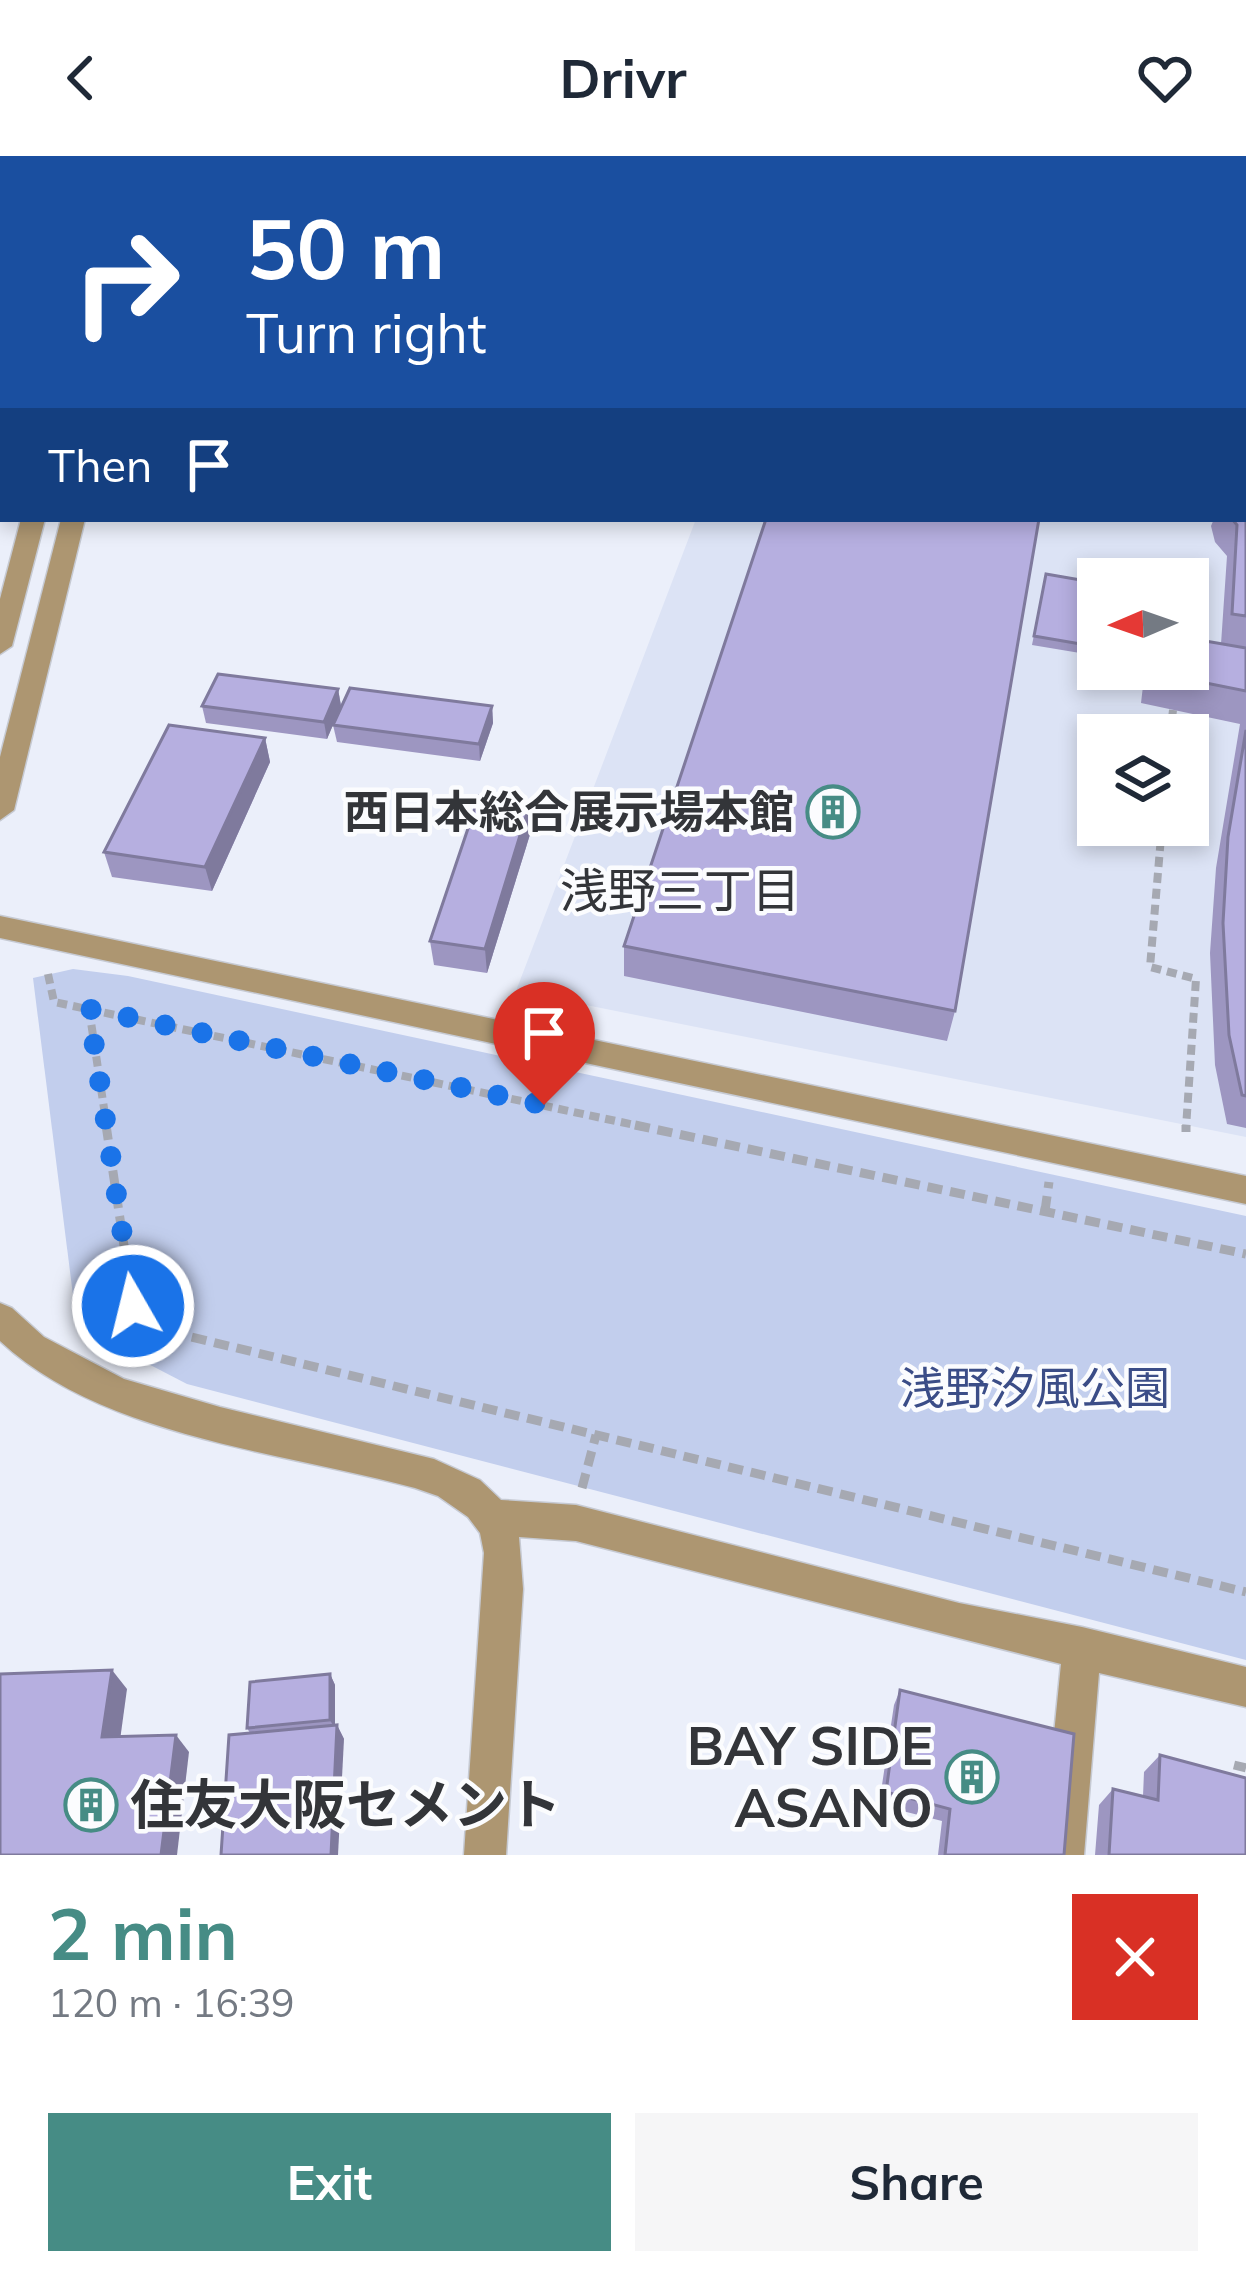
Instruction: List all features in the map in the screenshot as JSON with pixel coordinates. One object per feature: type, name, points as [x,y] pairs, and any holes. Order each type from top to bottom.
[{"type":"street","points":[[0,646],[32,522]]},
{"type":"street","points":[[0,810],[72,522]]},
{"type":"street","points":[[0,927],[1246,1190]]},
{"type":"street","points":[[0,1318],[15,1336],[60,1368],[122,1396],[416,1471],[463,1489],[492,1517],[503,1548],[505,1589],[485,1855]]},
{"type":"street","points":[[492,1517],[576,1522],[959,1622],[1082,1646],[1246,1687]]},
{"type":"street","points":[[1063,1855],[1082,1646]]},
{"type":"path","points":[[1173,710],[1173,714]]},
{"type":"path","points":[[1160,846],[1150,967],[1196,979],[1186,1132]]},
{"type":"path","points":[[48,974],[54,1002],[1246,1254]]},
{"type":"path","points":[[89,1009],[133,1306],[150,1327],[1246,1592]]},
{"type":"path","points":[[1045,1211],[1051,1175]]},
{"type":"path","points":[[582,1490],[596,1435]]},
{"type":"shaded area","points":[[695,522],[1246,522],[1246,1137],[516,991]]},
{"type":"green space","name":"浅野汐風公園","points":[[73,969],[128,976],[1246,1216],[1246,1660],[187,1384],[77,1327],[33,978]]},
{"type":"building","name":"西日本総合展示場本館","points":[[765,522],[1038,522],[955,1011],[624,946]]},
{"type":"building","points":[[1234,522],[1246,522],[1246,616],[1232,614]]},
{"type":"building","points":[[1046,574],[1077,579],[1077,643],[1034,636]]},
{"type":"building","points":[[1209,642],[1246,648],[1246,691],[1209,684]]},
{"type":"building","points":[[218,674],[338,689],[324,722],[202,706]]},
{"type":"building","points":[[350,688],[492,706],[479,744],[333,725]]},
{"type":"building","points":[[169,725],[265,738],[205,867],[104,852]]},
{"type":"building","points":[[1246,730],[1246,1096],[1229,1035],[1223,923],[1228,837]]},
{"type":"building","points":[[479,796],[530,803],[485,949],[430,941]]},
{"type":"building","name":"住友大阪セメント","points":[[112,1670],[102,1737],[176,1735],[161,1855],[0,1855],[0,1674]]},
{"type":"building","points":[[330,1674],[330,1720],[247,1728],[250,1682]]},
{"type":"building","name":"BAY SIDE ASANO","points":[[900,1690],[1074,1734],[1064,1855],[945,1855],[950,1809],[886,1792]]},
{"type":"building","points":[[337,1725],[331,1855],[221,1855],[229,1735]]},
{"type":"building","points":[[1160,1755],[1246,1778],[1246,1855],[1109,1855],[1113,1789],[1158,1800]]},
{"type":"place","name":"西日本総合展示場本館","points":[[833,812]]},
{"type":"place","name":"BAY SIDE ASANO","points":[[972,1777]]},
{"type":"place","name":"住友大阪セメント","points":[[91,1805]]},
{"type":"district","name":"浅野三丁目","points":[[680,891]]},
{"type":"route","points":[[133,1306],[89,1009],[544,1105]]}]
